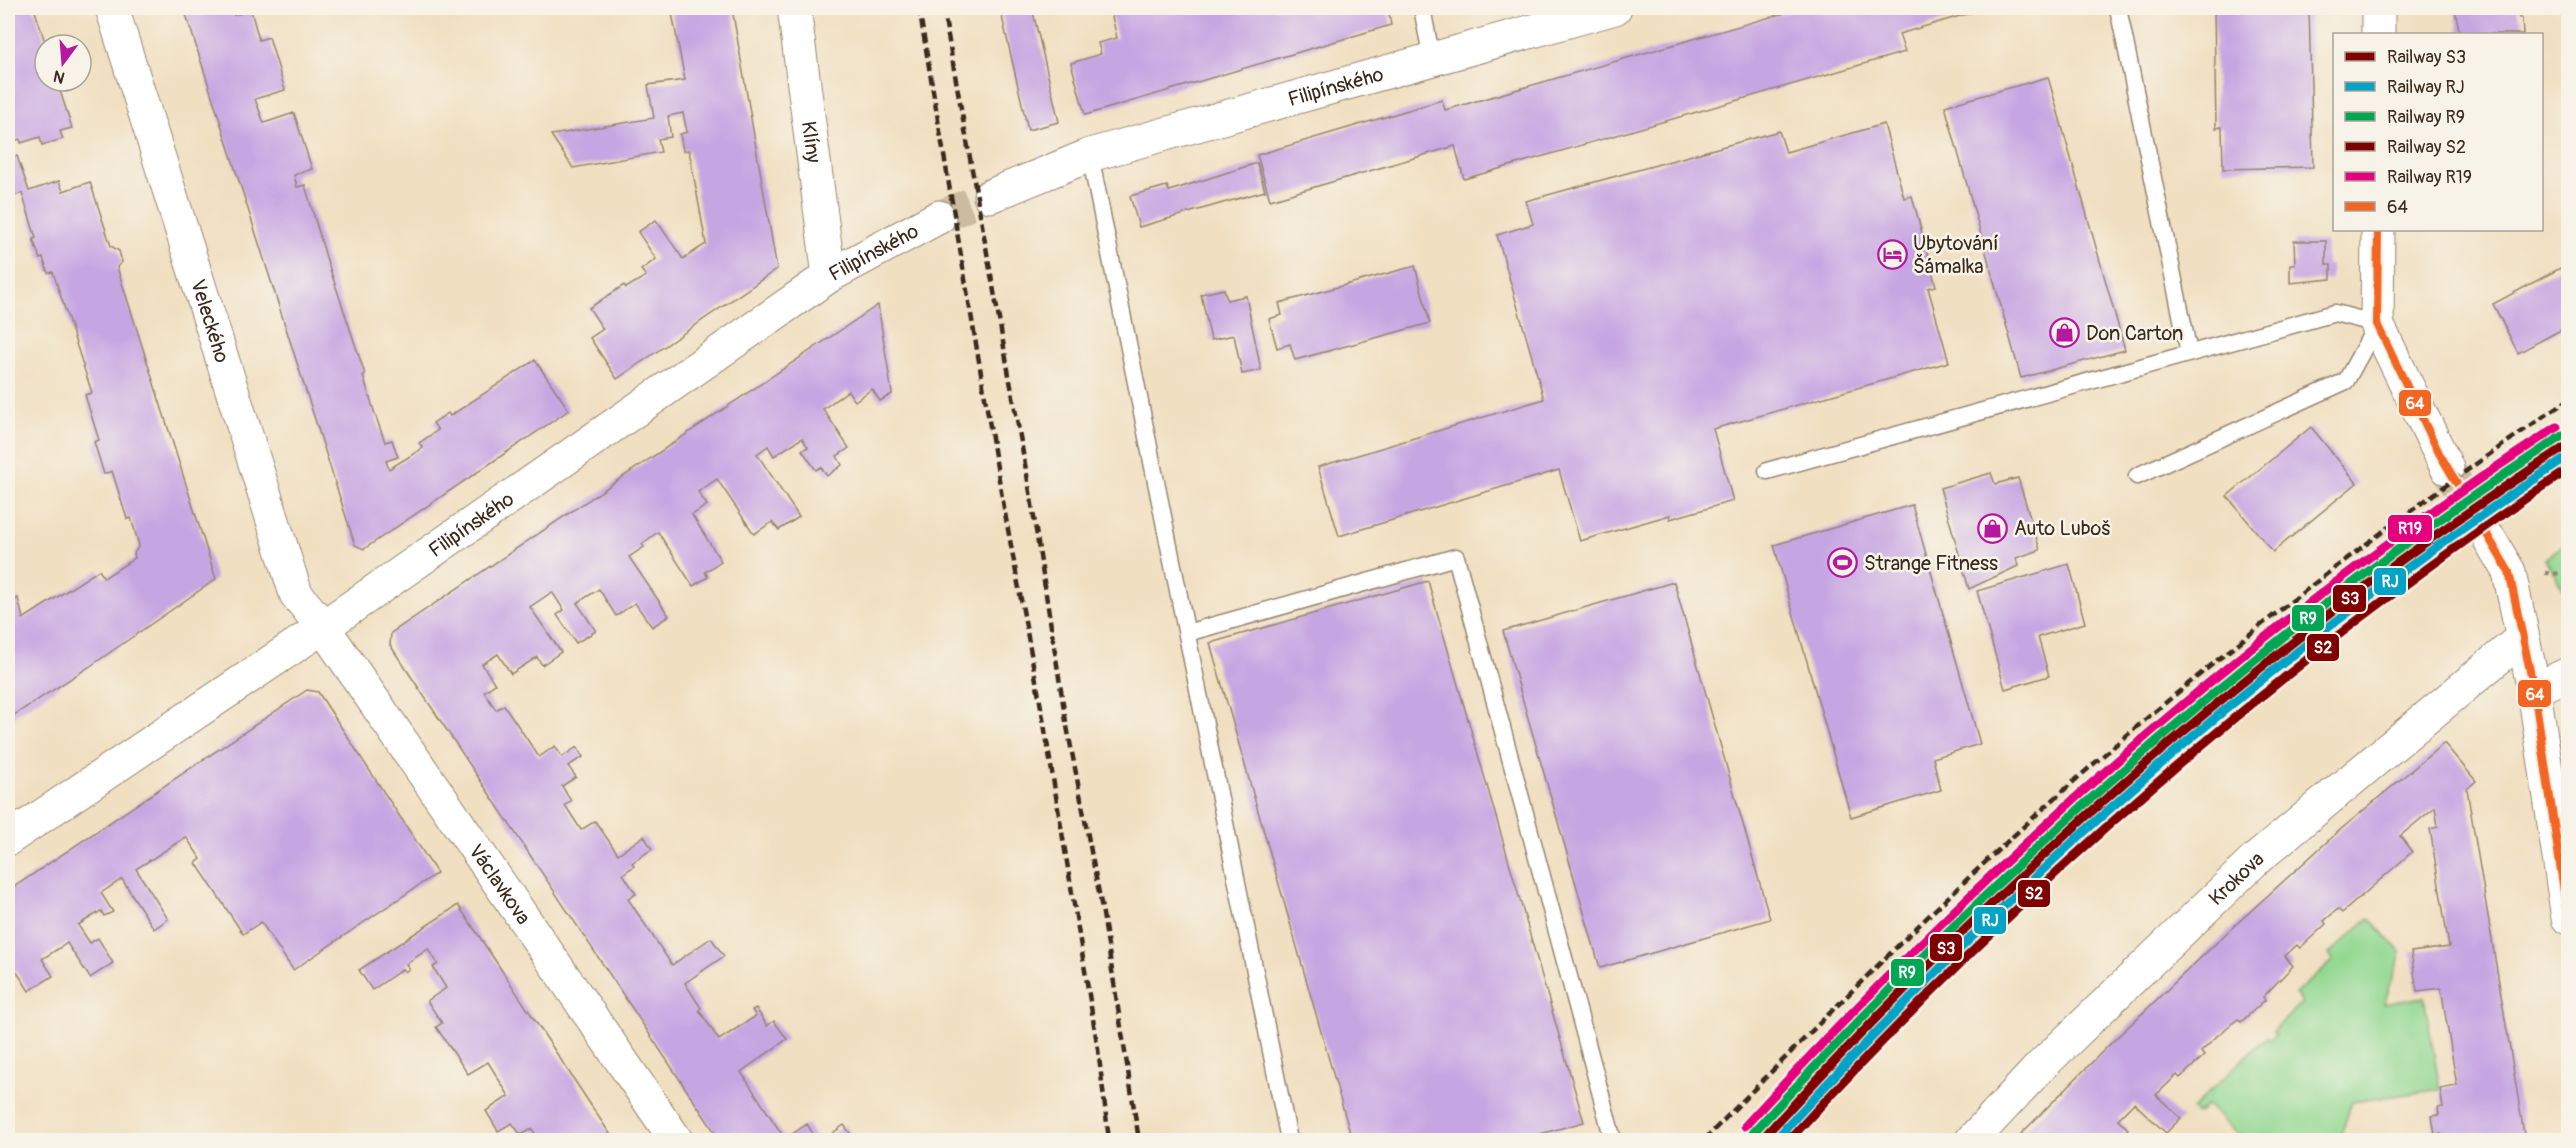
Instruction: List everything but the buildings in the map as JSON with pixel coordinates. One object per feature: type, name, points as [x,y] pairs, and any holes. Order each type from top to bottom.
[{"type":"street","name":"Veleckého","points":[[112,8],[296,594],[323,627]]},
{"type":"street","name":"Klíny","points":[[794,8],[829,276]]},
{"type":"street","name":"Filipínského","points":[[990,196],[1090,155],[1616,8]]},
{"type":"street","points":[[2378,8],[2378,33]]},
{"type":"street","name":"Filipínského","points":[[8,839],[323,627],[829,276],[939,217]]},
{"type":"street","points":[[2378,231],[2377,324],[2447,468]]},
{"type":"street","points":[[2490,540],[2509,572],[2521,639],[2534,690],[2568,918]]},
{"type":"street","name":"Václavkova","points":[[323,627],[676,1140]]},
{"type":"street","name":"Krokova","points":[[1972,1140],[2040,1067],[2255,860],[2521,639]]},
{"type":"street","points":[[2534,690],[2568,674]]},
{"type":"lane","points":[[1422,8],[1432,60]]},
{"type":"lane","points":[[2118,8],[2189,353]]},
{"type":"lane","points":[[1090,155],[1289,1140]]},
{"type":"lane","points":[[1767,471],[2335,313],[2377,324],[2346,381],[2137,476]]},
{"type":"lane","points":[[1187,633],[1456,557],[1612,1136],[1608,1140]]},
{"type":"green space","points":[[2568,541],[2568,597],[2545,559]]},
{"type":"green space","points":[[2369,918],[2401,953],[2384,1004],[2424,997],[2440,1089],[2352,1102],[2339,1140],[2243,1140],[2207,1105],[2197,1114],[2192,1109],[2266,1037],[2270,1040],[2276,1034],[2273,1031],[2302,1003],[2295,994],[2333,960],[2329,954]]},
{"type":"tunnel","points":[[939,217],[990,196]]},
{"type":"tunnel","points":[[2447,468],[2490,540]]},
{"type":"railway","points":[[919,8],[1002,497],[1043,718],[1098,1049],[1109,1140]]},
{"type":"railway","points":[[943,8],[1030,492],[1065,716],[1103,914],[1139,1140]]},
{"type":"railway","points":[[1704,1140],[1963,883],[2126,736],[2342,562],[2568,400]]},
{"type":"rail line","name":"R19","points":[[1745,1126],[1837,1028],[1932,933],[2029,840],[2129,751],[2232,664],[2337,581],[2446,502],[2557,427]]},
{"type":"rail line","name":"R9","points":[[1753,1133],[1939,941],[2036,848],[2136,759],[2238,673],[2343,590],[2451,511],[2562,436]]},
{"type":"rail line","name":"S3","points":[[1761,1140],[1946,948],[2142,767],[2350,598],[2457,520],[2568,445]]},
{"type":"rail line","name":"RJ","points":[[1775,1140],[1957,952],[2052,861],[2150,774],[2250,689],[2354,608],[2459,531],[2568,457]]},
{"type":"rail line","name":"S2","points":[[1789,1140],[1922,1001],[1991,933],[2133,803],[2358,620],[2462,543],[2568,470]]},
{"type":"transit line","name":"64","points":[[2378,231],[2377,324],[2439,453],[2509,572],[2534,690],[2568,918]]},
{"type":"place","name":"Ubytování Šámalka","points":[[1892,254]]},
{"type":"place","name":"Don Carton","points":[[2065,333]]},
{"type":"place","name":"Auto Luboš","points":[[1993,528]]},
{"type":"place","name":"Strange Fitness","points":[[1843,563]]}]
